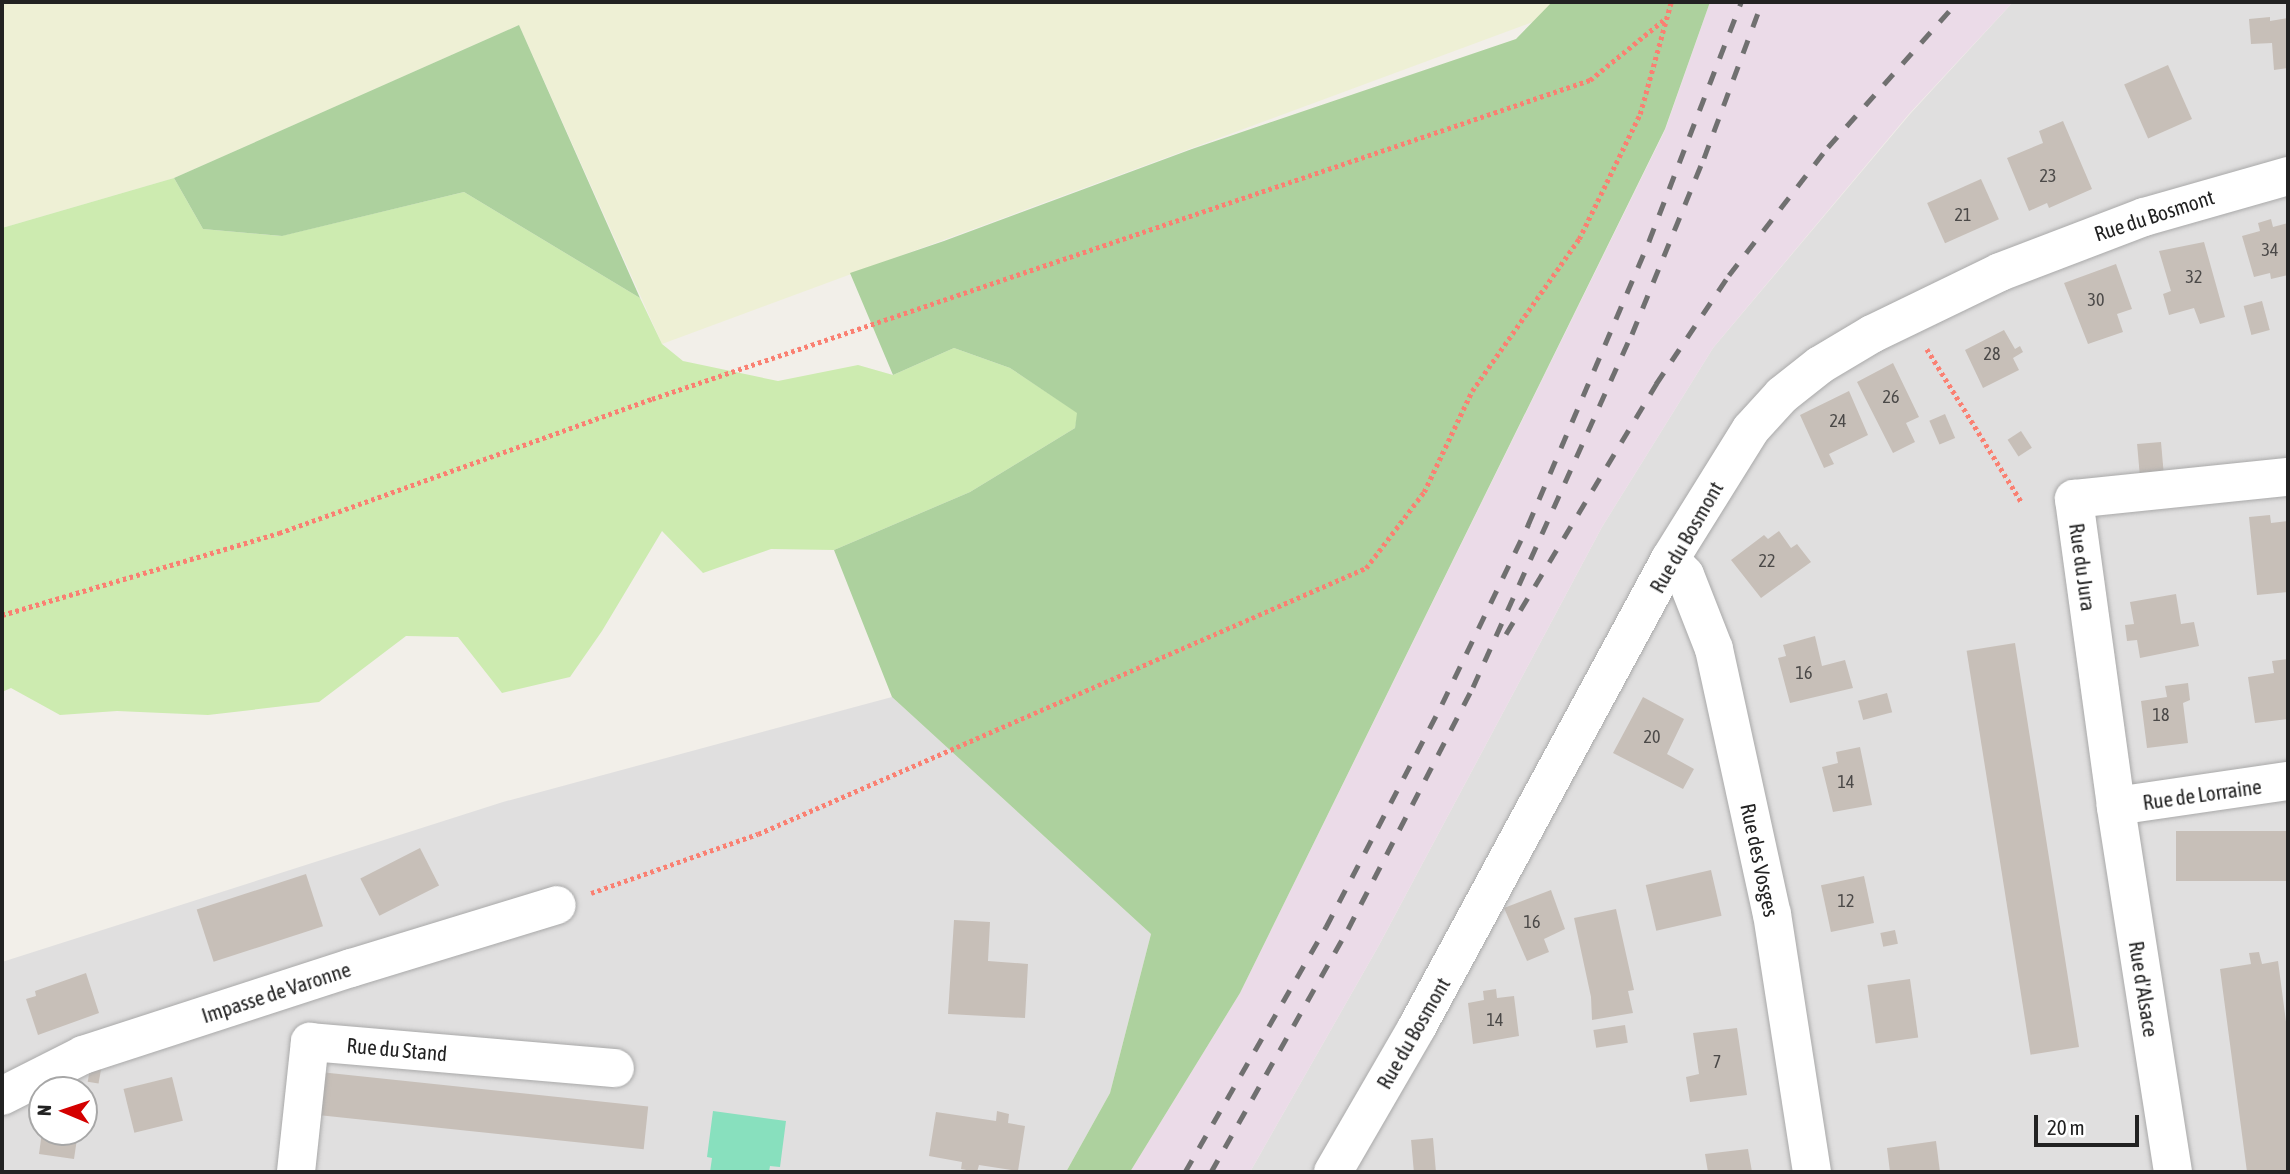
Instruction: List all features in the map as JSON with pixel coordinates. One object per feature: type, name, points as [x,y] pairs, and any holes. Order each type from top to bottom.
[{"type":"street","name":"Rue du Bosmont","points":[[1332,1172],[1417,1027],[1670,559],[1751,429],[1782,395],[1820,365],[1967,286],[2070,243],[2228,191],[2288,176]]},
{"type":"street","name":"Rue du Jura","points":[[2116,806],[2074,499],[2288,477]]},
{"type":"street","name":"Rue des Vosges","points":[[1670,559],[1685,575],[1714,649],[1772,914],[1812,1172]]},
{"type":"street","name":"Rue de Lorraine","points":[[2116,806],[2288,782]]},
{"type":"street","name":"Rue d'Alsace","points":[[2116,806],[2173,1172]]},
{"type":"street","name":"Impasse de Varonne","points":[[2,1096],[83,1055],[557,905]]},
{"type":"street","name":"Rue du Stand","points":[[296,1172],[310,1042],[615,1068]]},
{"type":"path","points":[[557,905],[758,834],[1086,693],[1366,568],[1424,492],[1472,391],[1578,239],[1640,114],[1671,2]]},
{"type":"path","points":[[2,615],[279,533],[652,399],[1590,80],[1666,18]]},
{"type":"path","points":[[1907,317],[2022,503]]},
{"type":"shaded area","points":[[1710,2],[2013,2],[1909,114],[1713,348],[1602,527],[1378,947],[1250,1172],[1130,1172],[1240,993],[1665,130]]},
{"type":"shaded area","points":[[2013,2],[2288,2],[2288,1172],[1250,1172],[1378,947],[1602,527],[1713,348],[1910,114]]},
{"type":"shaded area","points":[[892,697],[1151,934],[1110,1093],[1066,1172],[2,1172],[2,962],[503,802]]},
{"type":"green space","points":[[2,2],[1587,2],[662,344],[519,25],[174,178],[2,228]]},
{"type":"green space","points":[[1552,2],[1710,2],[1665,129],[1240,993],[1130,1172],[1066,1172],[1110,1093],[1151,934],[892,697],[834,550],[970,492],[1075,428],[1077,413],[1010,368],[954,348],[893,375],[850,273],[1192,149],[1516,39]]},
{"type":"green space","points":[[519,25],[640,298],[464,192],[282,236],[203,229],[174,178]]},
{"type":"green space","points":[[174,178],[203,229],[281,236],[464,192],[640,298],[662,344],[683,361],[778,381],[858,365],[893,375],[954,348],[1010,368],[1078,413],[1075,428],[970,492],[834,550],[771,549],[703,573],[662,531],[602,631],[570,677],[502,693],[458,637],[406,636],[319,702],[208,715],[117,711],[60,715],[11,688],[2,692],[2,228]]},
{"type":"green space","points":[[713,1111],[786,1121],[780,1167],[770,1166],[769,1172],[710,1172],[712,1158],[707,1157]]},
{"type":"building","points":[[2270,17],[2270,21],[2288,18],[2288,68],[2274,70],[2272,43],[2251,44],[2249,19]]},
{"type":"building","points":[[2168,65],[2192,119],[2148,138],[2124,85]]},
{"type":"building","points":[[2063,121],[2092,189],[2049,208],[2047,203],[2029,211],[2007,158],[2043,143],[2039,131]]},
{"type":"building","points":[[1981,179],[1999,219],[1945,243],[1927,203]]},
{"type":"building","points":[[2271,219],[2273,227],[2288,223],[2288,275],[2271,279],[2270,273],[2254,277],[2242,236],[2260,231],[2258,223]]},
{"type":"building","points":[[2204,242],[2225,317],[2200,324],[2194,308],[2169,315],[2163,294],[2171,291],[2159,251]]},
{"type":"building","points":[[2116,264],[2132,309],[2117,314],[2123,332],[2088,344],[2064,283]]},
{"type":"building","points":[[2262,301],[2270,330],[2251,335],[2244,306]]},
{"type":"building","points":[[2004,330],[2015,349],[2020,346],[2023,352],[2013,358],[2019,370],[1983,388],[1965,350]]},
{"type":"building","points":[[1893,363],[1919,417],[1906,423],[1915,442],[1893,453],[1857,382]]},
{"type":"building","points":[[1849,391],[1868,435],[1829,454],[1834,464],[1824,468],[1800,415]]},
{"type":"building","points":[[1945,414],[1955,438],[1940,445],[1929,421]]},
{"type":"building","points":[[2021,431],[2032,448],[2018,456],[2008,440]]},
{"type":"building","points":[[2161,442],[2164,474],[2140,476],[2137,444]]},
{"type":"building","points":[[2270,515],[2271,523],[2288,521],[2288,592],[2257,595],[2249,517]]},
{"type":"building","points":[[1779,531],[1791,548],[1797,544],[1811,562],[1761,598],[1731,560],[1764,535],[1768,539]]},
{"type":"building","points":[[2176,594],[2181,624],[2194,622],[2199,646],[2140,658],[2137,640],[2127,641],[2125,625],[2134,624],[2130,602]]},
{"type":"building","points":[[1815,636],[1822,666],[1845,660],[1853,688],[1790,703],[1778,658],[1786,656],[1783,645]]},
{"type":"building","points":[[2015,643],[2079,1047],[2031,1055],[1967,651]]},
{"type":"building","points":[[2288,659],[2288,719],[2255,723],[2248,677],[2274,673],[2272,661]]},
{"type":"building","points":[[2188,683],[2190,700],[2183,703],[2188,743],[2147,748],[2141,701],[2167,697],[2165,686]]},
{"type":"building","points":[[1887,693],[1892,712],[1863,720],[1858,701]]},
{"type":"building","points":[[1643,697],[1684,719],[1667,754],[1694,769],[1683,789],[1613,753]]},
{"type":"building","points":[[1860,747],[1872,805],[1833,812],[1822,767],[1838,763],[1836,752]]},
{"type":"building","points":[[2176,831],[2288,831],[2288,881],[2176,881]]},
{"type":"building","points":[[420,848],[439,885],[379,916],[360,878]]},
{"type":"building","points":[[1711,870],[1722,916],[1656,931],[1646,885]]},
{"type":"building","points":[[306,874],[323,926],[214,962],[197,910]]},
{"type":"building","points":[[1864,876],[1874,923],[1831,932],[1821,885]]},
{"type":"building","points":[[1551,890],[1565,929],[1544,939],[1549,952],[1527,961],[1504,908]]},
{"type":"building","points":[[1616,909],[1634,990],[1628,991],[1633,1013],[1592,1020],[1591,997],[1574,918]]},
{"type":"building","points":[[954,920],[990,922],[988,961],[1028,964],[1025,1018],[948,1014]]},
{"type":"building","points":[[1895,930],[1898,944],[1883,947],[1880,933]]},
{"type":"building","points":[[2259,952],[2262,964],[2278,961],[2288,1037],[2288,1172],[2247,1172],[2220,969],[2251,964],[2249,953]]},
{"type":"building","points":[[86,973],[99,1013],[38,1035],[26,999],[36,996],[35,991]]},
{"type":"building","points":[[1910,979],[1918,1037],[1876,1043],[1867,985]]},
{"type":"building","points":[[1496,989],[1497,998],[1514,996],[1519,1036],[1473,1044],[1468,1003],[1484,1000],[1483,991]]},
{"type":"building","points":[[1625,1025],[1628,1043],[1596,1048],[1593,1030]]},
{"type":"building","points":[[1737,1028],[1747,1095],[1690,1102],[1686,1077],[1699,1074],[1693,1033]]},
{"type":"building","points":[[91,1063],[102,1065],[99,1084],[98,1076],[89,1076]]},
{"type":"building","points":[[320,1072],[648,1106],[644,1149],[316,1115]]},
{"type":"building","points":[[172,1077],[183,1121],[134,1133],[123,1089]]},
{"type":"building","points":[[997,1111],[1009,1114],[1008,1123],[1025,1126],[1018,1171],[979,1165],[977,1172],[961,1169],[962,1162],[929,1156],[936,1112],[996,1121]]},
{"type":"building","points":[[1433,1138],[1436,1172],[1414,1172],[1411,1140]]},
{"type":"building","points":[[1936,1141],[1940,1172],[1890,1172],[1887,1148]]},
{"type":"building","points":[[40,1146],[76,1146],[74,1159],[39,1154]]},
{"type":"building","points":[[1748,1149],[1752,1172],[1708,1172],[1705,1154]]},
{"type":"railway","points":[[1185,1172],[1326,927],[1442,704],[1528,525],[1649,241],[1741,2]]},
{"type":"railway","points":[[1211,1172],[1348,929],[1473,687],[1632,334],[1704,158],[1762,2]]},
{"type":"railway","points":[[1506,634],[1656,384],[1729,275],[1828,147],[1957,2]]}]
